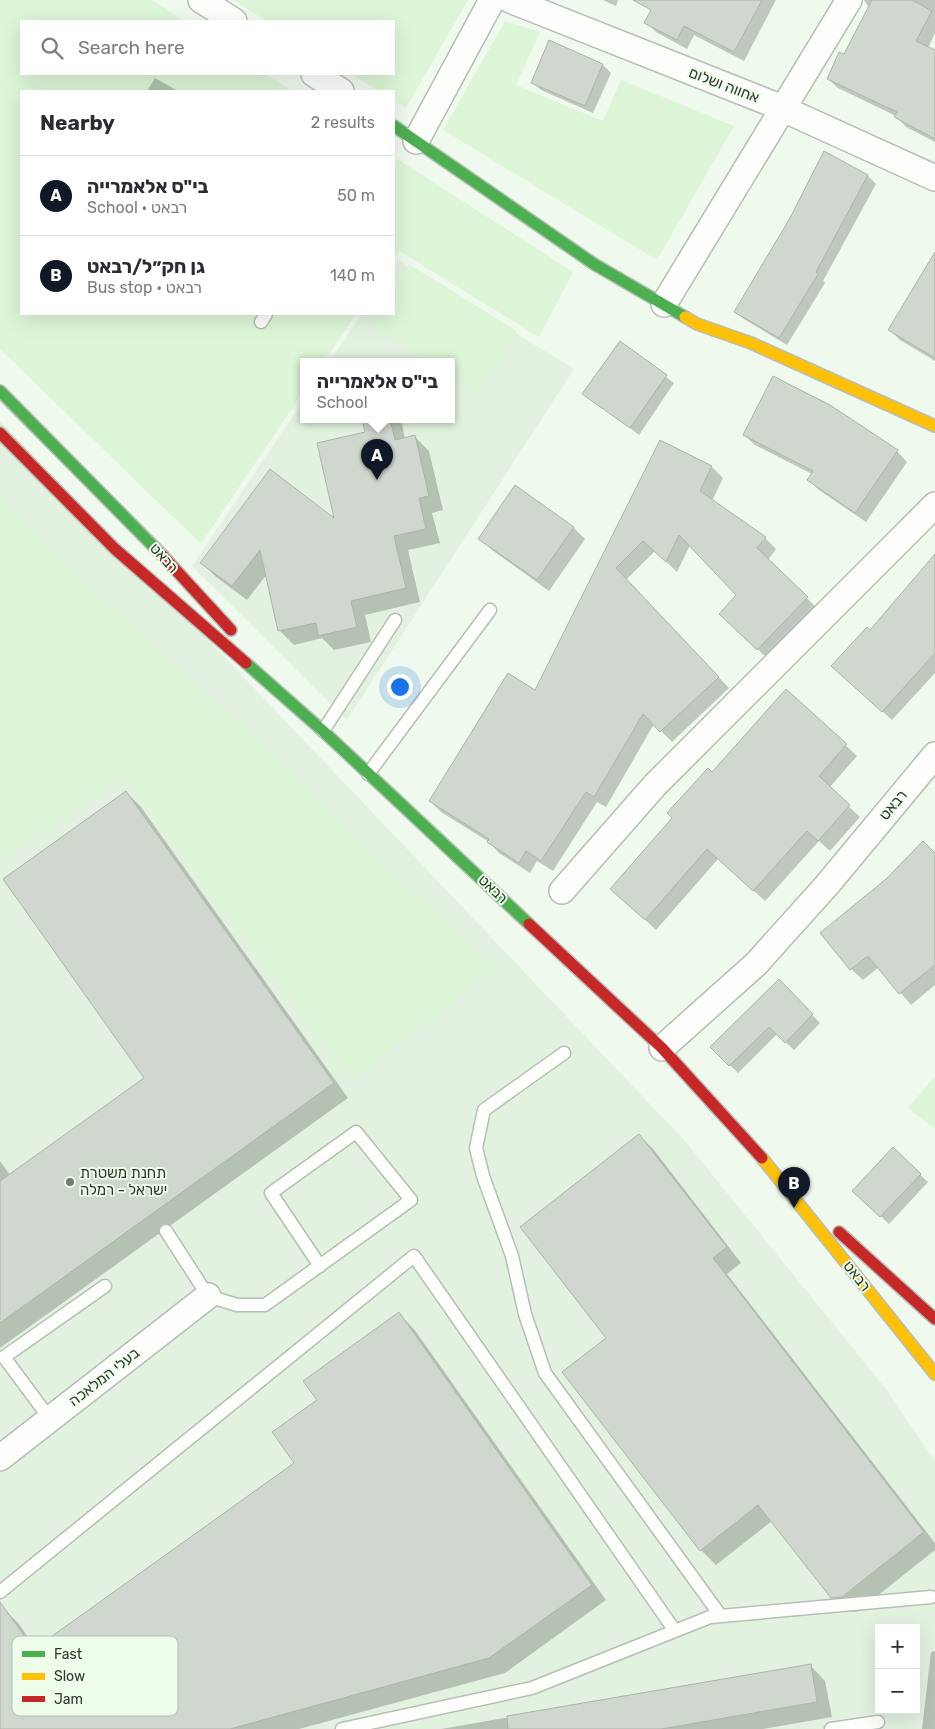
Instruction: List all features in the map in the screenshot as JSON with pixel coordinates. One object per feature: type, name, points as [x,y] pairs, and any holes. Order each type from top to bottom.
[{"type":"street","points":[[201,0],[232,20]]},
{"type":"street","points":[[416,141],[492,0]]},
{"type":"street","name":"אחווה ושלום","points":[[510,0],[784,109],[935,178]]},
{"type":"street","points":[[664,304],[849,0]]},
{"type":"street","points":[[316,75],[338,90]]},
{"type":"street","points":[[395,127],[594,264],[697,324],[751,343],[935,426]]},
{"type":"street","name":"רבאט","points":[[0,391],[136,528],[323,731]]},
{"type":"street","name":"רבאט","points":[[0,433],[115,549],[323,731],[662,1048],[779,1177],[935,1374]]},
{"type":"street","points":[[562,891],[655,785],[935,505]]},
{"type":"street","name":"רבאט","points":[[662,1048],[756,964],[828,885],[935,755]]},
{"type":"street","name":"רבאט","points":[[779,1177],[935,1319]]},
{"type":"street","name":"בעלי המלאכה","points":[[0,1458],[208,1296]]},
{"type":"lane","points":[[368,774],[490,610]]},
{"type":"lane","points":[[323,731],[395,620]]},
{"type":"lane","points":[[564,1054],[484,1110],[476,1148],[483,1176],[512,1256],[525,1314],[545,1373],[720,1616]]},
{"type":"lane","points":[[166,1231],[208,1296],[237,1305],[265,1305],[320,1266],[411,1200],[356,1132],[271,1193],[320,1266]]},
{"type":"lane","points":[[0,1592],[414,1256],[675,1631]]},
{"type":"lane","points":[[50,1419],[4,1357],[105,1286]]},
{"type":"lane","points":[[342,1729],[532,1688],[710,1617],[931,1597]]},
{"type":"lane","points":[[831,1729],[878,1722]]},
{"type":"shaded area","points":[[398,260],[574,369],[347,720],[192,566],[300,405],[300,423],[455,423],[455,358],[332,358],[361,315],[395,315],[395,264]]},
{"type":"shaded area","points":[[0,421],[685,1141],[886,1389],[935,1461],[935,1729],[0,1729]]},
{"type":"green space","points":[[0,0],[152,0],[183,20],[20,20],[20,75],[268,75],[291,90],[20,90],[20,315],[355,315],[326,358],[300,358],[300,396],[201,544],[0,349]]},
{"type":"green space","points":[[233,0],[468,0],[406,108],[395,102],[395,90],[377,90],[353,75],[395,75],[395,20],[265,20]]},
{"type":"green space","points":[[505,21],[540,32],[516,85],[603,121],[621,80],[734,126],[657,260],[443,130]]},
{"type":"green space","points":[[395,158],[573,272],[539,337],[399,251],[395,257]]},
{"type":"green space","points":[[409,264],[517,331],[479,392],[455,377],[455,358],[424,358],[371,325],[377,315],[395,315],[395,287]]},
{"type":"green space","points":[[0,498],[496,968],[352,1080],[123,777],[5,855],[0,849]]},
{"type":"green space","points":[[935,1076],[935,1129],[908,1108]]},
{"type":"building","points":[[633,0],[762,0],[734,52],[684,26],[677,40],[644,23],[651,10]]},
{"type":"building","points":[[872,0],[912,0],[932,11],[916,41],[935,50],[935,139],[894,117],[897,112],[827,79],[839,52],[844,54]]},
{"type":"building","points":[[549,40],[603,64],[585,106],[531,83]]},
{"type":"building","points":[[824,151],[868,175],[816,272],[818,274],[779,338],[734,312],[790,218]]},
{"type":"building","points":[[935,252],[935,358],[888,330]]},
{"type":"building","points":[[620,341],[667,375],[630,428],[582,394]]},
{"type":"building","points":[[773,376],[830,405],[898,450],[855,513],[807,480],[813,471],[743,435]]},
{"type":"building","points":[[363,423],[391,423],[395,440],[415,435],[429,496],[419,498],[426,529],[394,536],[406,588],[351,601],[357,627],[318,636],[316,623],[278,631],[260,550],[232,586],[200,563],[270,469],[334,518],[317,443],[365,432]]},
{"type":"building","points":[[660,440],[712,466],[700,491],[766,537],[757,548],[808,597],[757,650],[719,614],[736,595],[679,535],[666,562],[643,541],[616,568],[719,677],[660,732],[643,714],[594,797],[586,792],[541,861],[526,851],[519,863],[487,842],[489,839],[429,801],[508,673],[535,690]]},
{"type":"building","points":[[515,485],[574,527],[537,580],[478,539]]},
{"type":"building","points":[[935,554],[935,653],[882,712],[831,666],[867,627],[870,630]]},
{"type":"building","points":[[786,689],[847,744],[819,776],[850,805],[818,841],[807,831],[753,891],[707,849],[645,920],[610,889],[672,818],[667,813],[708,768],[712,772]]},
{"type":"building","points":[[126,791],[334,1083],[0,1323],[0,1181],[144,1078],[3,879]]},
{"type":"building","points":[[923,841],[935,853],[935,965],[899,994],[868,956],[850,970],[820,933],[886,879]]},
{"type":"building","points":[[779,979],[813,1014],[785,1043],[769,1027],[729,1066],[710,1047]]},
{"type":"building","points":[[639,1134],[727,1247],[713,1258],[924,1532],[842,1597],[831,1598],[758,1505],[700,1551],[562,1372],[606,1338],[520,1227]]},
{"type":"building","points":[[893,1147],[921,1174],[880,1217],[852,1191]]},
{"type":"building","points":[[399,1312],[592,1585],[489,1658],[230,1729],[0,1729],[0,1602],[25,1636],[12,1636],[12,1716],[178,1716],[178,1636],[52,1636],[294,1463],[272,1432],[317,1400],[303,1381]]},
{"type":"building","points":[[811,1664],[817,1702],[661,1729],[508,1729],[507,1716]]},
{"type":"traffic: fast","points":[[395,127],[594,264],[685,317]]},
{"type":"traffic: fast","points":[[0,391],[163,556]]},
{"type":"traffic: fast","points":[[246,663],[323,731],[529,924]]},
{"type":"traffic: slow","points":[[685,317],[697,324],[751,343],[935,426]]},
{"type":"traffic: slow","points":[[762,1158],[935,1374]]},
{"type":"traffic: jam","points":[[0,433],[115,549],[246,663]]},
{"type":"traffic: jam","points":[[163,556],[231,630]]},
{"type":"traffic: jam","points":[[529,924],[662,1048],[762,1158]]},
{"type":"traffic: jam","points":[[839,1232],[935,1319]]},
{"type":"place","name":"בי\"ס אלאמרייה","points":[[377,480]]},
{"type":"place","name":"תחנת משטרת ישראל - רמלה","points":[[70,1182]]},
{"type":"place","name":"גן חק״ל/רבאט","points":[[794,1208]]}]
